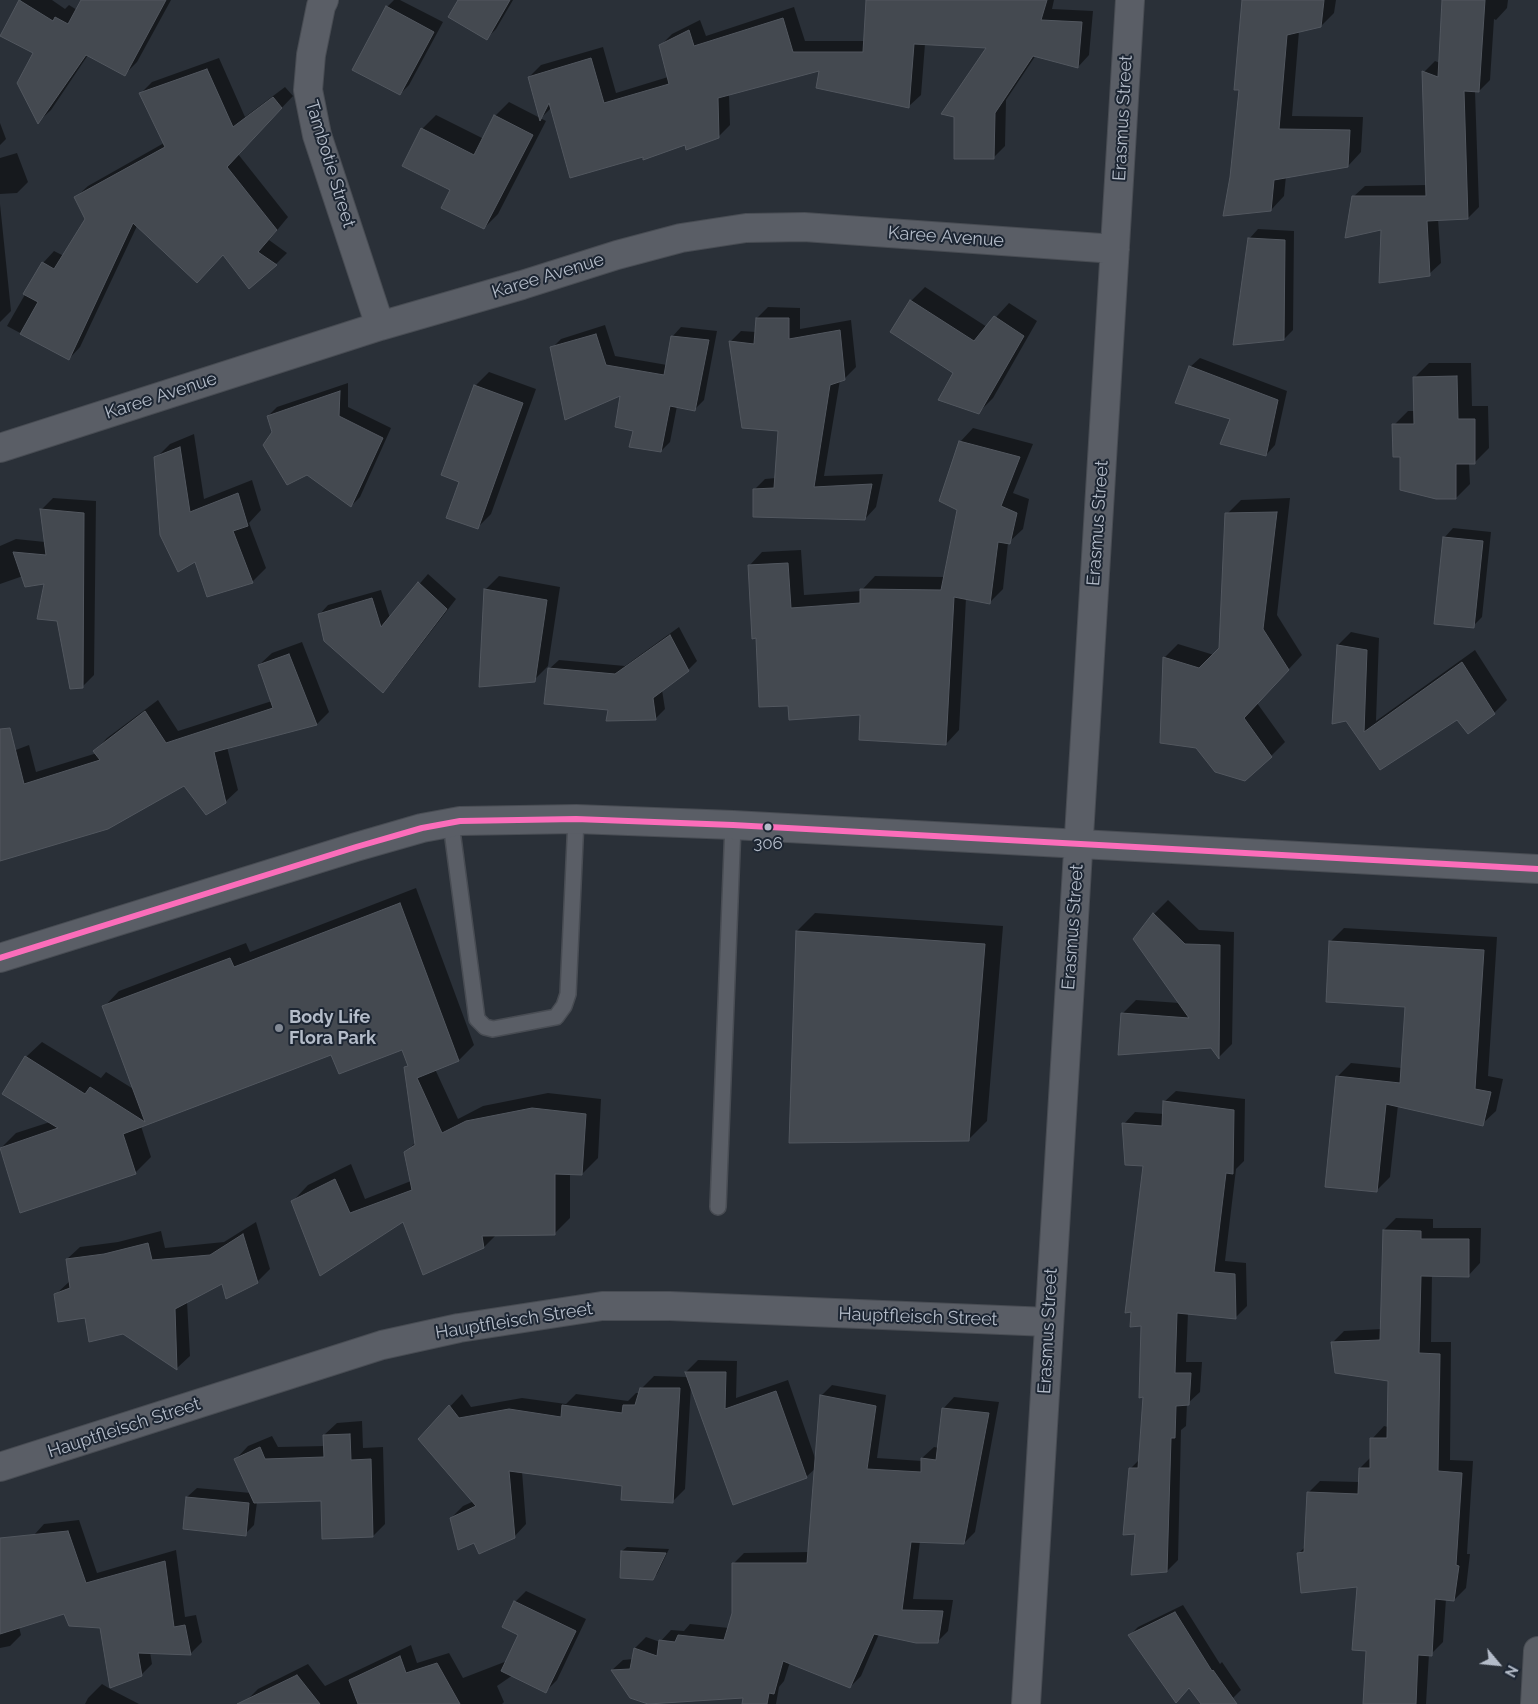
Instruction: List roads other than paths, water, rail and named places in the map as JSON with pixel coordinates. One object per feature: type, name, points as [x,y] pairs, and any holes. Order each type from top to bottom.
[{"type":"street","name":"Tambotie Street","points":[[324,0],[321,6],[311,55],[308,90],[317,135],[380,326]]},
{"type":"street","name":"Erasmus Street","points":[[1026,1704],[1130,0]]},
{"type":"street","name":"Karee Avenue","points":[[0,448],[380,326],[522,285],[617,254],[681,238],[746,228],[804,227],[1115,249]]},
{"type":"street","points":[[0,958],[422,828],[460,821],[576,819],[733,824],[1538,868]]},
{"type":"street","name":"Hauptfleisch Street","points":[[0,1467],[382,1345],[459,1328],[602,1306],[670,1306],[1048,1322]]},
{"type":"street","points":[[1535,1704],[1538,1651]]},
{"type":"lane","points":[[451,823],[477,1019],[485,1027],[493,1029],[556,1017],[564,1006],[568,994],[576,819]]},
{"type":"lane","points":[[718,1207],[733,824]]},
{"type":"place","name":"306","points":[[768,827]]},
{"type":"place","name":"Body Life Flora Park","points":[[279,1028]]}]
